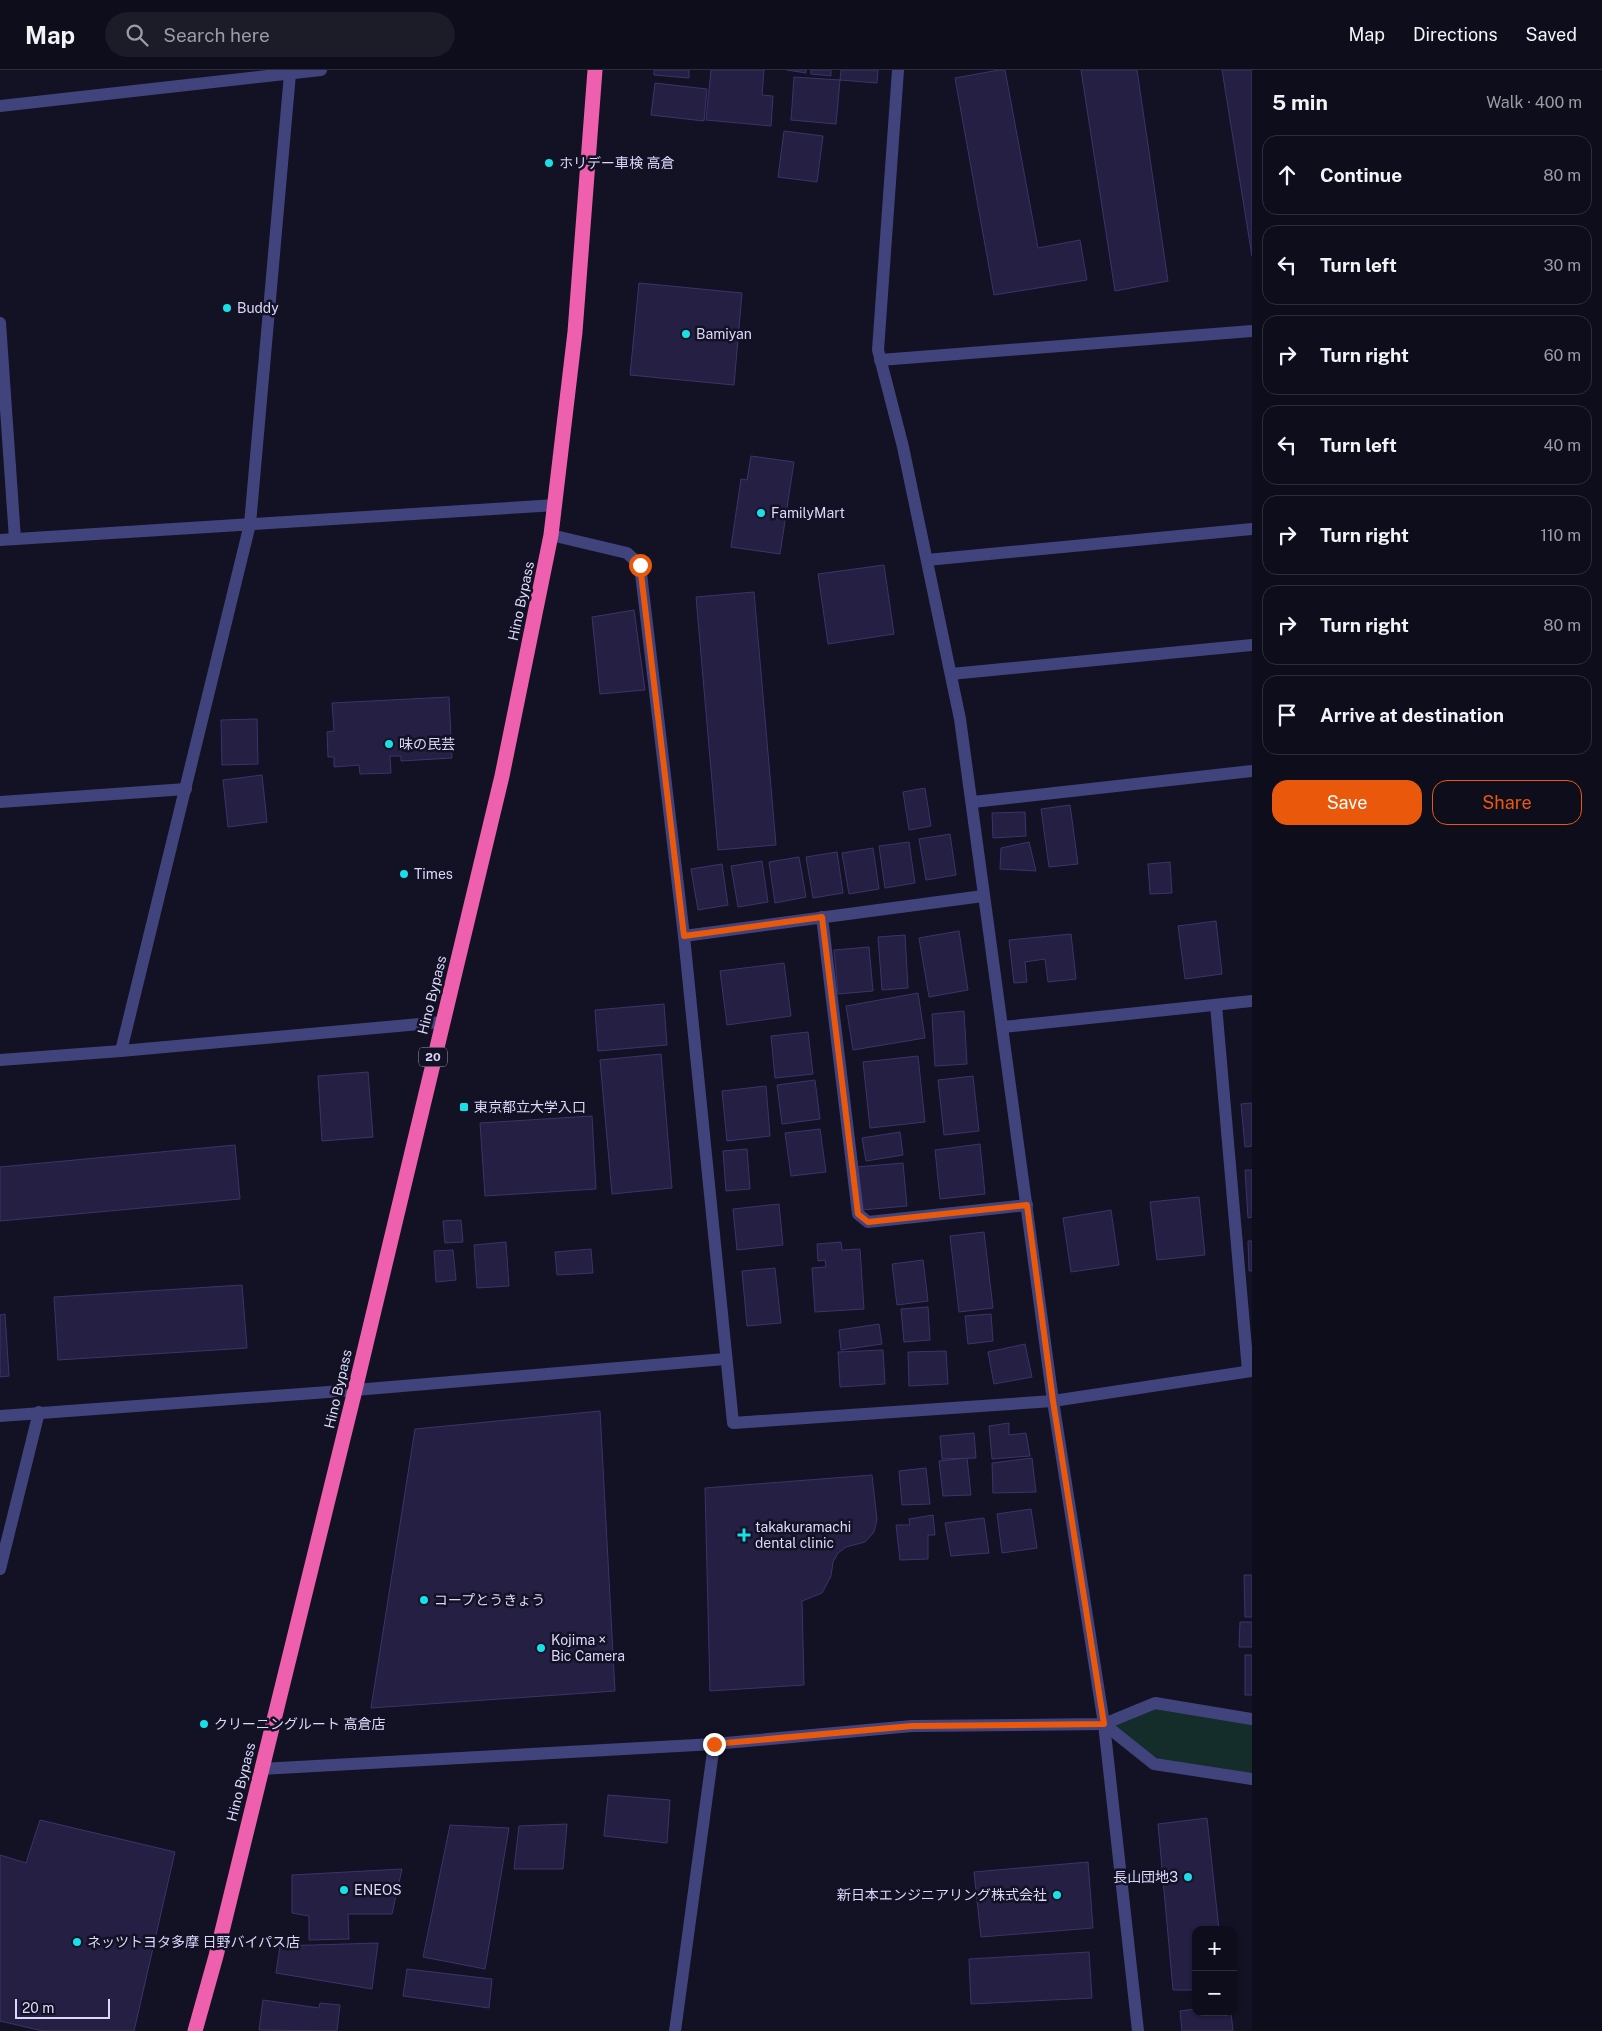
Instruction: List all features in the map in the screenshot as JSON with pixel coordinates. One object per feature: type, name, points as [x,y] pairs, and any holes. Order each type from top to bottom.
[{"type":"highway","name":"Hino Bypass","points":[[195,2031],[216,1956],[355,1390],[502,776],[556,505],[576,332],[595,70]]},
{"type":"street","points":[[0,106],[321,70]]},
{"type":"street","points":[[898,70],[878,350],[903,447],[951,674],[973,802],[983,896],[1003,1027],[1053,1401],[1104,1724],[1138,2031]]},
{"type":"street","points":[[121,1051],[250,524],[290,74]]},
{"type":"street","points":[[0,323],[15,539]]},
{"type":"street","points":[[880,360],[1252,331]]},
{"type":"street","points":[[0,540],[556,505]]},
{"type":"street","points":[[927,560],[1252,529]]},
{"type":"street","points":[[551,535],[627,553],[640,565],[684,936],[725,1359],[733,1423],[1053,1401],[1250,1371],[1216,1005]]},
{"type":"street","points":[[951,674],[1252,645]]},
{"type":"street","points":[[973,802],[1252,771]]},
{"type":"street","points":[[0,802],[186,789]]},
{"type":"street","points":[[684,936],[983,896]]},
{"type":"street","points":[[822,917],[858,1214],[868,1222],[1027,1205]]},
{"type":"street","points":[[1003,1027],[1252,1001]]},
{"type":"street","points":[[0,1060],[442,1022]]},
{"type":"street","points":[[0,1416],[355,1390],[725,1359]]},
{"type":"street","points":[[0,1568],[39,1412]]},
{"type":"street","points":[[261,1769],[714,1744],[912,1726],[1104,1724],[1155,1703],[1252,1719]]},
{"type":"street","points":[[1104,1724],[1154,1764],[1252,1780]]},
{"type":"street","points":[[675,2031],[714,1744]]},
{"type":"green space","points":[[1155,1703],[1252,1719],[1252,1779],[1154,1764],[1104,1724]]},
{"type":"building","points":[[654,70],[689,70],[689,78],[654,75]]},
{"type":"building","points":[[711,70],[764,70],[762,95],[773,96],[771,126],[706,120]]},
{"type":"building","points":[[787,70],[806,70],[806,73]]},
{"type":"building","points":[[811,70],[831,70],[831,76],[811,74]]},
{"type":"building","points":[[841,70],[878,70],[877,83],[840,80]]},
{"type":"building","points":[[1005,70],[1038,248],[1080,240],[1087,280],[994,295],[955,78]]},
{"type":"building","points":[[1081,70],[1137,70],[1168,281],[1115,291]]},
{"type":"building","points":[[1222,70],[1252,70],[1252,256]]},
{"type":"building","points":[[794,77],[840,80],[836,124],[791,120]]},
{"type":"building","points":[[655,83],[707,89],[704,121],[651,115]]},
{"type":"building","points":[[784,131],[823,136],[817,182],[778,177]]},
{"type":"building","name":"Bamiyan","points":[[639,283],[742,293],[734,385],[630,375]]},
{"type":"building","name":"FamilyMart","points":[[751,456],[794,462],[780,554],[731,547],[741,479],[747,480]]},
{"type":"building","points":[[884,565],[894,634],[828,644],[818,574]]},
{"type":"building","points":[[754,592],[776,845],[718,850],[696,597]]},
{"type":"building","points":[[634,610],[645,690],[600,694],[592,617]]},
{"type":"building","name":"味の民芸","points":[[449,697],[452,758],[401,761],[401,756],[390,756],[391,773],[360,774],[359,765],[334,767],[334,757],[328,757],[327,732],[334,731],[332,703]]},
{"type":"building","points":[[257,719],[258,764],[222,765],[221,720]]},
{"type":"building","points":[[262,775],[267,822],[228,827],[223,780]]},
{"type":"building","points":[[925,788],[931,826],[909,830],[903,792]]},
{"type":"building","points":[[1070,805],[1078,864],[1049,867],[1041,809]]},
{"type":"building","points":[[1025,812],[1026,836],[993,838],[992,813]]},
{"type":"building","points":[[950,834],[956,875],[926,880],[919,839]]},
{"type":"building","points":[[909,842],[915,883],[885,888],[879,846]]},
{"type":"building","points":[[1029,842],[1036,871],[1000,869],[1001,848]]},
{"type":"building","points":[[873,848],[879,889],[849,894],[842,853]]},
{"type":"building","points":[[837,852],[843,893],[813,898],[806,857]]},
{"type":"building","points":[[799,857],[806,897],[775,903],[769,862]]},
{"type":"building","points":[[762,861],[768,902],[738,907],[731,866]]},
{"type":"building","points":[[1170,862],[1172,893],[1150,894],[1148,864]]},
{"type":"building","points":[[722,864],[728,905],[698,910],[691,869]]},
{"type":"building","points":[[1216,921],[1222,974],[1185,979],[1178,926]]},
{"type":"building","points":[[959,931],[968,990],[929,997],[919,938]]},
{"type":"building","points":[[1071,934],[1076,979],[1048,982],[1045,959],[1025,962],[1027,982],[1014,983],[1009,940]]},
{"type":"building","points":[[905,935],[908,988],[882,990],[878,937]]},
{"type":"building","points":[[869,947],[873,991],[838,994],[834,950]]},
{"type":"building","points":[[784,963],[791,1016],[727,1025],[720,971]]},
{"type":"building","points":[[918,993],[925,1038],[853,1050],[846,1006]]},
{"type":"building","points":[[664,1004],[667,1045],[598,1051],[595,1010]]},
{"type":"building","points":[[964,1011],[967,1064],[935,1066],[932,1014]]},
{"type":"building","points":[[808,1032],[813,1074],[775,1078],[771,1036]]},
{"type":"building","points":[[661,1054],[672,1188],[612,1194],[600,1060]]},
{"type":"building","points":[[918,1056],[925,1122],[870,1128],[863,1062]]},
{"type":"building","points":[[368,1072],[373,1137],[322,1141],[318,1076]]},
{"type":"building","points":[[973,1076],[979,1131],[944,1135],[938,1080]]},
{"type":"building","points":[[815,1080],[820,1119],[782,1124],[777,1085]]},
{"type":"building","points":[[766,1086],[770,1136],[727,1141],[722,1091]]},
{"type":"building","points":[[1252,1103],[1252,1146],[1245,1147],[1241,1104]]},
{"type":"building","points":[[592,1116],[596,1189],[485,1196],[480,1123]]},
{"type":"building","points":[[820,1129],[826,1172],[791,1176],[785,1133]]},
{"type":"building","points":[[900,1132],[903,1155],[866,1161],[862,1138]]},
{"type":"building","points":[[980,1144],[985,1194],[940,1199],[935,1150]]},
{"type":"building","points":[[235,1145],[240,1199],[0,1221],[0,1167]]},
{"type":"building","points":[[747,1149],[750,1189],[726,1191],[723,1151]]},
{"type":"building","points":[[903,1163],[907,1206],[861,1210],[856,1167]]},
{"type":"building","points":[[1245,1170],[1252,1170],[1252,1217],[1248,1218]]},
{"type":"building","points":[[1199,1197],[1205,1255],[1157,1260],[1150,1202]]},
{"type":"building","points":[[779,1204],[783,1245],[737,1250],[733,1209]]},
{"type":"building","points":[[1111,1210],[1119,1265],[1071,1272],[1063,1218]]},
{"type":"building","points":[[461,1220],[463,1242],[445,1243],[443,1221]]},
{"type":"building","points":[[984,1232],[993,1308],[959,1312],[950,1236]]},
{"type":"building","points":[[1248,1241],[1252,1241],[1252,1271],[1249,1271]]},
{"type":"building","points":[[506,1242],[509,1286],[477,1288],[474,1245]]},
{"type":"building","points":[[841,1242],[842,1250],[860,1249],[864,1309],[815,1312],[812,1268],[826,1267],[825,1260],[818,1261],[817,1244]]},
{"type":"building","points":[[591,1249],[593,1273],[557,1275],[555,1252]]},
{"type":"building","points":[[453,1250],[456,1280],[436,1282],[434,1251]]},
{"type":"building","points":[[923,1260],[928,1301],[897,1305],[892,1264]]},
{"type":"building","points":[[775,1268],[781,1323],[747,1326],[742,1271]]},
{"type":"building","points":[[242,1285],[247,1348],[58,1360],[54,1297]]},
{"type":"building","points":[[928,1307],[930,1340],[904,1342],[901,1309]]},
{"type":"building","points":[[5,1314],[9,1376],[0,1377],[0,1315]]},
{"type":"building","points":[[991,1314],[993,1341],[968,1344],[965,1316]]},
{"type":"building","points":[[879,1324],[882,1344],[841,1350],[839,1330]]},
{"type":"building","points":[[1025,1344],[1032,1377],[994,1384],[988,1352]]},
{"type":"building","points":[[883,1350],[885,1384],[840,1387],[838,1352]]},
{"type":"building","points":[[946,1351],[948,1384],[909,1386],[908,1352]]},
{"type":"building","points":[[600,1411],[615,1691],[371,1708],[415,1429]]},
{"type":"building","points":[[1009,1423],[1009,1435],[1026,1433],[1030,1456],[992,1459],[989,1426]]},
{"type":"building","points":[[974,1433],[976,1458],[942,1459],[940,1436]]},
{"type":"building","points":[[967,1458],[971,1495],[943,1496],[939,1461]]},
{"type":"building","points":[[1032,1458],[1036,1492],[993,1493],[992,1463]]},
{"type":"building","points":[[926,1468],[930,1504],[902,1505],[899,1471]]},
{"type":"building","points":[[872,1475],[877,1520],[874,1532],[865,1542],[846,1547],[838,1553],[833,1562],[831,1576],[822,1593],[802,1601],[804,1685],[710,1691],[705,1488]]},
{"type":"building","points":[[1031,1509],[1037,1548],[1002,1553],[997,1514]]},
{"type":"building","points":[[933,1515],[935,1535],[928,1535],[928,1559],[900,1560],[896,1525],[910,1525],[909,1519]]},
{"type":"building","points":[[984,1518],[989,1553],[951,1556],[945,1523]]},
{"type":"building","points":[[1244,1575],[1252,1575],[1252,1617],[1245,1617]]},
{"type":"building","points":[[1240,1622],[1252,1622],[1252,1647],[1239,1647]]},
{"type":"building","points":[[1245,1655],[1252,1655],[1252,1695],[1245,1695]]},
{"type":"building","points":[[608,1795],[670,1800],[667,1843],[604,1836]]},
{"type":"building","name":"長山団地3","points":[[1207,1818],[1219,1926],[1192,1926],[1192,1990],[1173,1990],[1158,1824]]},
{"type":"building","name":"ネッツトヨタ多摩 日野バイパス店","points":[[40,1820],[175,1852],[134,2031],[43,2031],[0,2021],[0,1855],[26,1863]]},
{"type":"building","points":[[567,1824],[563,1869],[514,1869],[519,1826]]},
{"type":"building","points":[[450,1825],[509,1828],[485,1969],[423,1957]]},
{"type":"building","points":[[1088,1862],[1093,1928],[981,1937],[974,1872]]},
{"type":"building","points":[[402,1869],[392,1914],[348,1914],[349,1939],[309,1940],[309,1916],[292,1913],[292,1875]]},
{"type":"building","points":[[378,1943],[372,1989],[276,1973],[280,1946]]},
{"type":"building","points":[[1089,1952],[1092,1998],[971,2004],[969,1959]]},
{"type":"building","points":[[407,1969],[492,1979],[489,2008],[403,1996]]},
{"type":"building","points":[[263,2000],[319,2008],[320,2003],[340,2005],[337,2031],[259,2030]]},
{"type":"building","points":[[1192,2010],[1192,2016],[1231,2016],[1233,2031],[1182,2031],[1180,2011]]},
{"type":"place","name":"ホリデー車検 高倉","points":[[549,163]]},
{"type":"place","name":"Buddy","points":[[227,308]]},
{"type":"place","name":"Bamiyan","points":[[686,334]]},
{"type":"place","name":"FamilyMart","points":[[761,513]]},
{"type":"place","name":"味の民芸","points":[[389,744]]},
{"type":"place","name":"Times","points":[[404,874]]},
{"type":"place","name":"東京都立大学入口","points":[[464,1107]]},
{"type":"place","name":"takakuramachi dental clinic","points":[[744,1535]]},
{"type":"place","name":"コープとうきょう","points":[[424,1600]]},
{"type":"place","name":"Kojima × Bic Camera","points":[[541,1648]]},
{"type":"place","name":"クリーニングルート 高倉店","points":[[204,1724]]},
{"type":"place","name":"長山団地3","points":[[1188,1877]]},
{"type":"place","name":"ENEOS","points":[[344,1890]]},
{"type":"place","name":"新日本エンジニアリング株式会社","points":[[1057,1895]]},
{"type":"place","name":"ネッツトヨタ多摩 日野バイパス店","points":[[77,1942]]},
{"type":"route","points":[[640,565],[684,936],[822,917],[858,1214],[868,1222],[1027,1205],[1053,1401],[1104,1724],[912,1726],[714,1744]]}]
